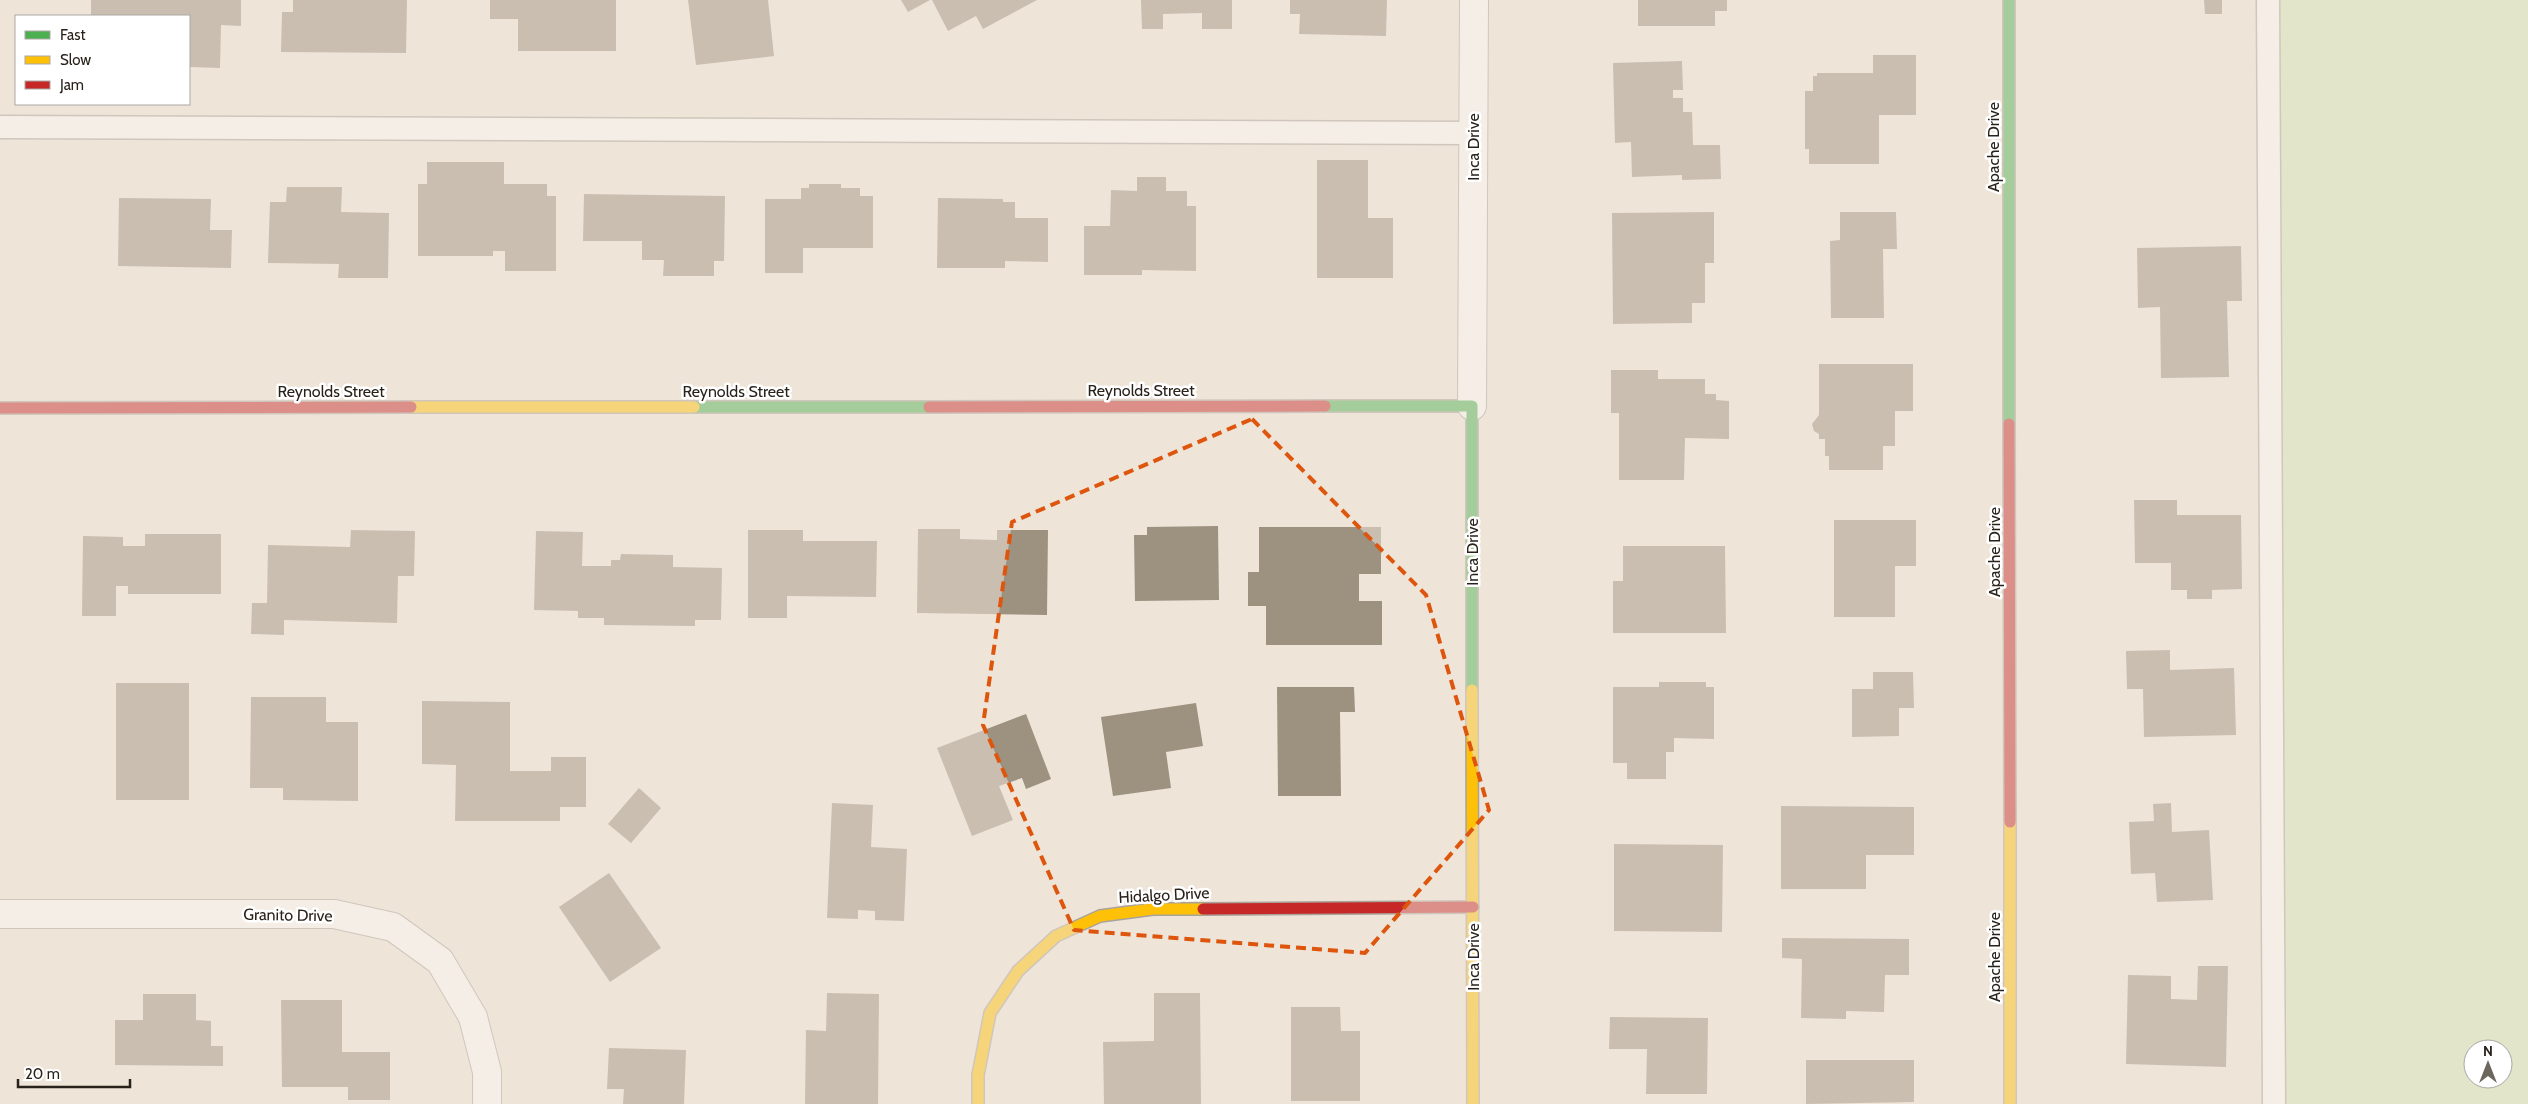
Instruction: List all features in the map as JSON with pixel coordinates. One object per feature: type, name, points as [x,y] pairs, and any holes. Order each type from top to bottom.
[{"type":"street","name":"Inca Drive","points":[[1473,1104],[1472,406],[1474,0]]},
{"type":"street","name":"Apache Drive","points":[[2009,0],[2010,1104]]},
{"type":"street","name":"Reynolds Street","points":[[0,408],[1472,406]]},
{"type":"street","name":"Hidalgo Drive","points":[[978,1104],[978,1076],[990,1013],[1018,971],[1056,936],[1100,916],[1152,909],[1473,907]]},
{"type":"street","name":"Granito Drive","points":[[0,914],[334,914],[393,928],[440,961],[473,1016],[487,1072],[487,1104]]},
{"type":"lane","points":[[2268,0],[2274,1104]]},
{"type":"lane","points":[[0,127],[1473,134]]},
{"type":"highlighted area","points":[[1252,419],[1426,595],[1489,810],[1365,953],[1074,930],[983,725],[1012,522]]},
{"type":"green space","points":[[2262,0],[2528,0],[2528,1104],[2265,1104]]},
{"type":"building","points":[[91,0],[241,0],[241,26],[221,25],[220,68],[190,67],[190,15],[91,15]]},
{"type":"building","points":[[293,0],[407,0],[406,53],[281,52],[282,12],[293,12]]},
{"type":"building","points":[[490,0],[616,0],[616,51],[518,51],[518,19],[490,19]]},
{"type":"building","points":[[688,0],[768,0],[774,56],[696,65]]},
{"type":"building","points":[[901,0],[930,0],[908,12]]},
{"type":"building","points":[[932,0],[1037,0],[983,29],[976,16],[948,31]]},
{"type":"building","points":[[1141,0],[1232,0],[1232,29],[1202,29],[1202,13],[1163,14],[1163,29],[1142,29]]},
{"type":"building","points":[[1290,0],[1387,0],[1386,36],[1299,34],[1300,14],[1290,14]]},
{"type":"building","points":[[1638,0],[1727,0],[1727,11],[1715,11],[1715,26],[1638,26]]},
{"type":"building","points":[[2204,0],[2222,0],[2222,14],[2205,14]]},
{"type":"building","points":[[1873,55],[1916,55],[1916,115],[1879,115],[1879,164],[1809,164],[1809,149],[1805,149],[1805,91],[1813,91],[1813,76],[1817,76],[1817,73],[1873,73]]},
{"type":"building","points":[[1682,61],[1683,90],[1673,90],[1673,98],[1683,98],[1683,112],[1692,112],[1693,145],[1720,145],[1721,179],[1682,180],[1682,175],[1632,177],[1631,142],[1615,143],[1613,63]]},
{"type":"building","points":[[1317,160],[1368,160],[1368,218],[1393,218],[1393,278],[1317,278]]},
{"type":"building","points":[[427,162],[504,162],[504,184],[547,184],[547,196],[556,196],[556,271],[505,271],[505,251],[493,251],[493,256],[418,256],[418,184],[427,184]]},
{"type":"building","points":[[1137,177],[1166,177],[1166,191],[1187,191],[1187,206],[1196,206],[1196,271],[1142,270],[1142,275],[1084,275],[1084,226],[1110,226],[1111,190],[1137,191]]},
{"type":"building","points":[[809,184],[841,184],[841,188],[860,188],[860,196],[873,196],[873,248],[803,248],[803,273],[765,273],[765,199],[801,199],[801,188],[809,188]]},
{"type":"building","points":[[287,187],[342,187],[341,212],[389,213],[388,278],[338,278],[339,264],[268,263],[270,202],[286,202]]},
{"type":"building","points":[[584,194],[725,196],[724,261],[714,261],[714,276],[663,276],[664,260],[642,260],[642,241],[583,241]]},
{"type":"building","points":[[119,198],[211,199],[210,230],[232,230],[231,268],[118,266]]},
{"type":"building","points":[[938,198],[1003,199],[1003,202],[1015,202],[1015,218],[1048,218],[1048,262],[1005,261],[1005,268],[937,268]]},
{"type":"building","points":[[1714,212],[1714,263],[1705,263],[1705,303],[1692,303],[1692,323],[1613,324],[1612,213]]},
{"type":"building","points":[[1840,212],[1896,212],[1897,249],[1883,249],[1884,318],[1831,318],[1830,241],[1840,240]]},
{"type":"building","points":[[2241,246],[2242,301],[2227,301],[2229,377],[2161,378],[2160,307],[2138,308],[2137,248]]},
{"type":"building","points":[[1819,364],[1913,364],[1913,411],[1895,411],[1895,446],[1883,446],[1883,470],[1829,470],[1829,456],[1825,456],[1825,439],[1819,439],[1819,434],[1814,431],[1812,424],[1819,415]]},
{"type":"building","points":[[1611,370],[1658,370],[1658,379],[1705,379],[1705,394],[1716,394],[1716,400],[1729,401],[1729,439],[1685,438],[1684,480],[1619,480],[1619,413],[1611,413]]},
{"type":"building","points":[[2134,500],[2177,500],[2177,515],[2241,515],[2242,589],[2212,590],[2212,599],[2187,599],[2187,590],[2171,590],[2171,563],[2135,563]]},
{"type":"building","points":[[1834,520],[1916,520],[1916,566],[1895,566],[1895,617],[1834,617]]},
{"type":"building","points":[[1218,526],[1219,600],[1135,601],[1134,535],[1147,535],[1147,527]]},
{"type":"building","points":[[1259,527],[1381,527],[1381,574],[1359,574],[1359,601],[1382,601],[1382,645],[1266,645],[1266,606],[1248,606],[1248,572],[1259,572]]},
{"type":"building","points":[[918,529],[960,529],[960,539],[997,540],[997,530],[1048,530],[1047,615],[917,613]]},
{"type":"building","points":[[351,530],[415,531],[414,576],[398,576],[397,623],[284,620],[284,635],[251,634],[252,603],[267,603],[268,545],[350,547]]},
{"type":"building","points":[[748,530],[803,530],[803,541],[877,541],[876,597],[787,596],[787,618],[748,618]]},
{"type":"building","points":[[536,531],[583,532],[582,566],[611,566],[611,560],[620,560],[621,554],[673,555],[673,567],[722,568],[721,620],[695,620],[695,626],[604,625],[604,618],[578,618],[578,611],[534,610]]},
{"type":"building","points":[[145,534],[221,534],[221,594],[128,594],[128,586],[116,586],[116,616],[82,616],[83,536],[123,537],[123,546],[145,546]]},
{"type":"building","points":[[1623,546],[1725,546],[1726,633],[1613,633],[1613,581],[1623,581]]},
{"type":"building","points":[[2170,650],[2170,670],[2234,668],[2236,735],[2144,737],[2143,689],[2127,689],[2126,651]]},
{"type":"building","points":[[1873,672],[1913,672],[1914,708],[1899,708],[1899,736],[1852,737],[1852,689],[1873,689]]},
{"type":"building","points":[[1659,682],[1706,682],[1706,687],[1714,687],[1714,739],[1674,738],[1674,752],[1666,752],[1666,779],[1627,779],[1627,763],[1613,763],[1613,687],[1659,687]]},
{"type":"building","points":[[116,683],[189,683],[189,800],[116,800]]},
{"type":"building","points":[[1277,687],[1354,687],[1355,712],[1340,712],[1341,796],[1278,796]]},
{"type":"building","points":[[251,697],[326,697],[326,722],[358,722],[358,801],[283,800],[283,788],[250,788]]},
{"type":"building","points":[[422,701],[510,702],[510,771],[551,771],[551,757],[586,757],[586,807],[560,807],[560,821],[455,821],[456,765],[422,764]]},
{"type":"building","points":[[1196,703],[1203,746],[1166,752],[1171,788],[1113,796],[1101,717]]},
{"type":"building","points":[[1026,714],[1051,779],[1026,789],[1022,778],[999,786],[1013,820],[972,836],[937,748]]},
{"type":"building","points":[[639,788],[661,808],[631,843],[608,824]]},
{"type":"building","points":[[832,803],[873,805],[871,847],[907,849],[904,921],[875,920],[875,911],[858,910],[858,919],[827,918]]},
{"type":"building","points":[[2171,803],[2172,832],[2209,830],[2213,900],[2157,902],[2155,873],[2131,874],[2129,822],[2154,821],[2153,804]]},
{"type":"building","points":[[1781,806],[1914,807],[1914,855],[1866,855],[1866,889],[1781,889]]},
{"type":"building","points":[[1614,844],[1723,845],[1722,932],[1614,931]]},
{"type":"building","points":[[609,873],[661,948],[610,982],[559,907]]},
{"type":"building","points":[[1782,938],[1909,939],[1909,975],[1885,975],[1884,1012],[1846,1011],[1846,1019],[1801,1018],[1802,959],[1782,958]]},
{"type":"building","points":[[2198,966],[2228,966],[2226,1067],[2126,1064],[2128,975],[2171,976],[2171,999],[2197,1000]]},
{"type":"building","points":[[827,993],[879,994],[878,1104],[805,1104],[806,1030],[826,1031]]},
{"type":"building","points":[[1154,993],[1200,993],[1201,1104],[1104,1104],[1103,1042],[1154,1041]]},
{"type":"building","points":[[143,994],[196,994],[196,1020],[211,1021],[211,1046],[223,1046],[223,1066],[115,1065],[115,1020],[143,1020]]},
{"type":"building","points":[[281,1000],[342,1000],[342,1052],[390,1052],[390,1100],[348,1100],[348,1087],[282,1087]]},
{"type":"building","points":[[1291,1007],[1340,1007],[1341,1031],[1360,1031],[1360,1101],[1291,1101]]},
{"type":"building","points":[[1610,1017],[1708,1018],[1707,1094],[1646,1094],[1647,1049],[1609,1049]]},
{"type":"building","points":[[609,1048],[686,1050],[684,1104],[623,1104],[624,1089],[607,1089]]},
{"type":"building","points":[[1806,1060],[1914,1060],[1914,1102],[1806,1104]]},
{"type":"traffic: fast","points":[[2009,0],[2009,424]]},
{"type":"traffic: fast","points":[[1325,406],[1472,406],[1472,690]]},
{"type":"traffic: fast","points":[[694,407],[929,407]]},
{"type":"traffic: slow","points":[[411,407],[694,407]]},
{"type":"traffic: slow","points":[[1472,690],[1473,1104]]},
{"type":"traffic: slow","points":[[2010,822],[2010,1104]]},
{"type":"traffic: slow","points":[[978,1104],[978,1075],[990,1013],[1018,971],[1056,936],[1100,916],[1153,909],[1203,909]]},
{"type":"traffic: jam","points":[[929,407],[1325,406]]},
{"type":"traffic: jam","points":[[0,408],[411,407]]},
{"type":"traffic: jam","points":[[2009,424],[2010,822]]},
{"type":"traffic: jam","points":[[1203,909],[1473,907]]}]
